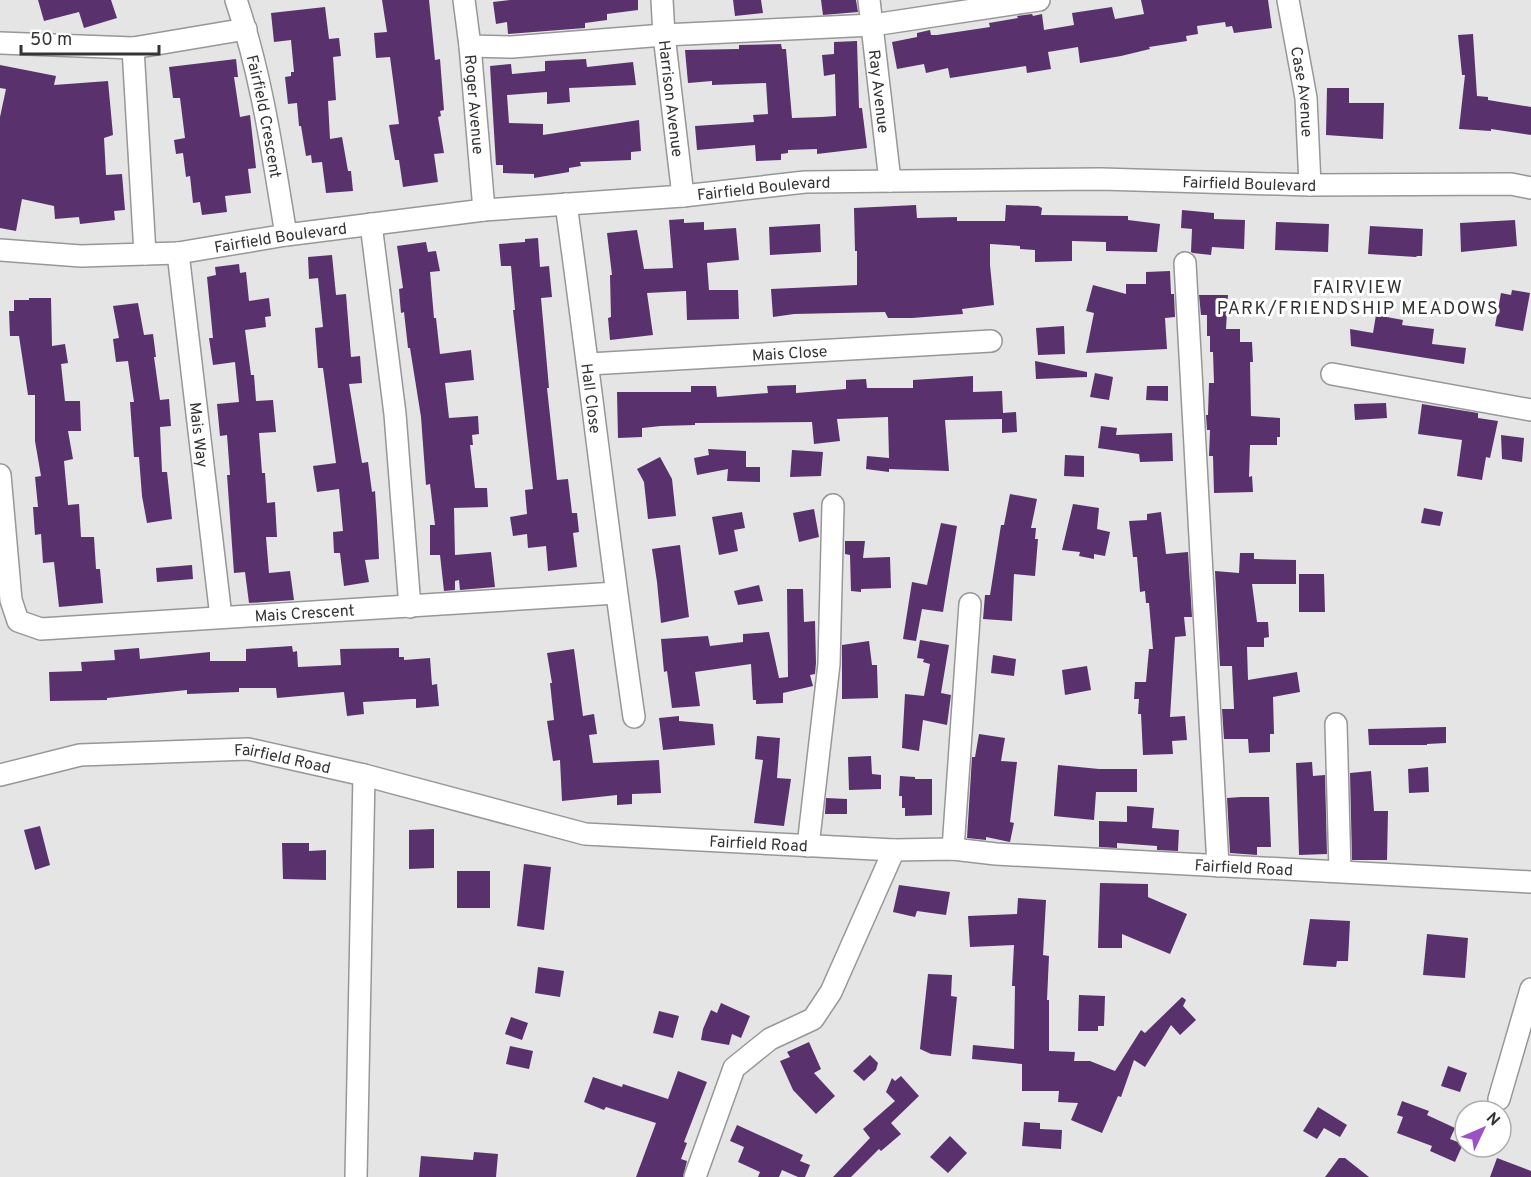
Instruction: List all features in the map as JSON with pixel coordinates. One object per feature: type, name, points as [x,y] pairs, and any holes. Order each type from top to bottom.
[{"type":"street","name":"Fairfield Crescent","points":[[236,0],[246,29],[268,123],[285,235]]},
{"type":"street","name":"Roger Avenue","points":[[464,0],[484,210]]},
{"type":"street","name":"Harrison Avenue","points":[[662,0],[683,196]]},
{"type":"street","name":"Ray Avenue","points":[[869,0],[890,181]]},
{"type":"street","points":[[470,46],[512,47],[664,35],[873,25],[1039,0]]},
{"type":"street","name":"Case Avenue","points":[[1288,0],[1306,98],[1310,185]]},
{"type":"street","points":[[0,43],[134,48],[246,29]]},
{"type":"street","points":[[134,48],[145,254]]},
{"type":"street","name":"Fairfield Boulevard","points":[[0,250],[81,256],[178,253],[285,235],[484,210],[683,196],[805,182],[1101,179],[1310,185],[1511,184],[1531,188]]},
{"type":"street","name":"Hall Close","points":[[566,204],[634,717]]},
{"type":"street","points":[[371,224],[395,414],[411,607]]},
{"type":"street","name":"Mais Way","points":[[178,253],[221,617]]},
{"type":"street","points":[[1185,263],[1218,866]]},
{"type":"street","name":"Mais Close","points":[[589,364],[991,340]]},
{"type":"street","points":[[1332,374],[1531,410]]},
{"type":"street","name":"Mais Crescent","points":[[0,475],[11,600],[18,621],[41,628],[616,593]]},
{"type":"street","points":[[808,846],[829,664],[833,505]]},
{"type":"street","points":[[953,849],[970,604]]},
{"type":"street","points":[[1336,724],[1340,871]]},
{"type":"street","name":"Fairfield Road","points":[[0,775],[80,755],[248,749],[364,775],[585,834],[894,850],[953,849],[1008,855],[1531,882]]},
{"type":"street","points":[[356,1177],[364,775]]},
{"type":"street","points":[[695,1177],[734,1068],[770,1039],[813,1019],[831,992],[894,850]]},
{"type":"street","points":[[1499,1099],[1531,989]]},
{"type":"building","points":[[38,0],[111,0],[117,18],[84,28],[79,12],[44,21]]},
{"type":"building","points":[[382,0],[429,0],[435,60],[440,59],[444,110],[440,111],[441,116],[438,117],[444,153],[434,154],[438,182],[403,187],[399,160],[395,160],[389,125],[399,124],[390,57],[376,58],[374,33],[387,32]]},
{"type":"building","points":[[638,0],[638,10],[607,14],[607,20],[585,23],[585,28],[508,34],[507,22],[496,24],[493,2]]},
{"type":"building","points":[[733,0],[761,0],[763,13],[735,16]]},
{"type":"building","points":[[821,0],[856,0],[858,12],[823,15]]},
{"type":"building","points":[[1141,0],[1268,0],[1272,28],[1234,33],[1232,26],[1226,27],[1225,22],[1197,26],[1198,34],[1186,36],[1187,41],[1080,63],[1078,47],[1048,52],[1051,69],[1027,73],[1026,66],[950,78],[948,68],[926,73],[924,64],[897,69],[892,42],[917,37],[917,33],[930,30],[931,35],[937,35],[990,27],[989,23],[1032,14],[1033,16],[1042,14],[1044,30],[1074,25],[1072,13],[1112,7],[1115,19],[1144,14]]},
{"type":"building","points":[[325,7],[329,39],[339,38],[341,56],[333,57],[336,100],[328,101],[330,139],[342,137],[348,171],[351,171],[353,191],[326,193],[322,162],[312,163],[311,155],[306,156],[301,126],[299,126],[297,103],[288,104],[285,77],[291,76],[291,72],[294,72],[291,40],[274,42],[271,13]]},
{"type":"building","points":[[1473,34],[1477,96],[1531,107],[1531,135],[1491,129],[1491,131],[1459,129],[1465,75],[1462,75],[1458,35]]},
{"type":"building","points":[[857,41],[859,108],[862,108],[867,148],[817,154],[817,149],[788,150],[788,153],[781,154],[781,160],[756,161],[755,145],[697,150],[695,126],[754,122],[753,115],[768,114],[766,83],[712,85],[712,81],[688,83],[685,50],[739,49],[739,45],[781,44],[782,49],[786,49],[792,118],[822,117],[836,116],[835,74],[824,76],[822,55],[834,54],[834,42]]},
{"type":"building","points":[[236,59],[238,77],[234,77],[240,117],[250,115],[256,168],[248,169],[251,193],[225,196],[227,212],[202,215],[200,202],[193,203],[190,176],[186,177],[183,153],[176,154],[174,140],[185,138],[180,98],[173,98],[169,67]]},
{"type":"building","points":[[586,59],[587,67],[633,62],[636,85],[569,88],[570,102],[547,104],[547,92],[507,95],[509,123],[543,124],[543,135],[639,120],[641,151],[631,152],[631,160],[580,162],[581,166],[569,168],[569,172],[534,178],[534,174],[503,173],[503,165],[496,165],[490,66],[511,64],[512,74],[545,71],[545,61]]},
{"type":"building","points":[[0,65],[56,76],[54,85],[108,81],[113,135],[104,138],[106,175],[122,174],[125,210],[114,211],[115,220],[80,224],[79,217],[55,219],[54,206],[22,199],[16,231],[0,228],[0,117],[6,89],[0,88]]},
{"type":"building","points":[[1327,88],[1349,88],[1349,103],[1384,103],[1383,139],[1326,135]]},
{"type":"building","points":[[916,205],[917,218],[957,217],[957,221],[1005,221],[1006,205],[1038,206],[1042,208],[1041,215],[1128,216],[1128,220],[1160,224],[1157,252],[1106,251],[1106,242],[1072,241],[1072,261],[1035,262],[1035,250],[1020,249],[1020,246],[990,244],[994,305],[962,309],[963,314],[912,318],[888,318],[885,312],[794,314],[773,317],[771,289],[857,285],[854,208]]},
{"type":"building","points":[[1182,210],[1214,213],[1214,219],[1245,220],[1244,249],[1212,247],[1211,255],[1191,252],[1192,229],[1181,228]]},
{"type":"building","points":[[684,219],[684,223],[704,222],[704,230],[736,228],[739,260],[707,263],[709,290],[738,290],[739,319],[687,320],[686,291],[647,293],[653,335],[610,340],[608,318],[611,317],[610,275],[612,275],[607,233],[637,230],[644,269],[673,268],[669,220]]},
{"type":"building","points":[[1515,220],[1517,246],[1461,252],[1460,223]]},
{"type":"building","points":[[1276,222],[1329,224],[1328,252],[1275,250]]},
{"type":"building","points":[[820,224],[821,252],[770,255],[769,227]]},
{"type":"building","points":[[1370,226],[1423,229],[1422,256],[1368,254]]},
{"type":"building","points":[[538,238],[540,267],[549,266],[552,297],[541,298],[549,388],[547,388],[557,480],[568,479],[572,513],[577,513],[579,532],[573,533],[577,567],[548,571],[546,546],[528,548],[527,534],[513,536],[510,517],[527,514],[525,490],[533,489],[513,310],[515,310],[511,266],[501,266],[499,244],[525,242],[525,239]]},
{"type":"building","points":[[426,242],[428,252],[436,251],[440,271],[430,272],[440,354],[471,350],[474,380],[445,383],[449,418],[478,416],[479,434],[472,435],[473,445],[470,445],[475,488],[487,488],[488,507],[454,508],[455,555],[491,552],[495,587],[460,590],[459,580],[455,581],[455,590],[444,591],[440,555],[430,555],[430,525],[435,525],[430,484],[426,485],[421,417],[410,348],[408,348],[404,312],[401,313],[399,289],[403,288],[397,246]]},
{"type":"building","points":[[332,255],[336,295],[346,294],[351,357],[360,356],[362,383],[349,384],[362,463],[368,462],[372,492],[375,491],[379,559],[365,560],[369,582],[344,586],[340,553],[334,553],[333,532],[343,531],[339,489],[317,492],[313,466],[336,463],[323,368],[318,368],[315,328],[323,327],[318,278],[309,279],[308,257]]},
{"type":"building","points":[[239,264],[240,273],[246,272],[249,301],[269,298],[271,316],[265,317],[266,327],[245,330],[251,375],[254,375],[256,401],[273,400],[276,432],[259,433],[267,503],[275,502],[277,537],[266,537],[269,573],[290,571],[294,600],[249,603],[245,572],[234,573],[227,475],[230,475],[227,435],[220,436],[217,404],[239,402],[235,362],[213,365],[209,338],[213,338],[207,277],[216,275],[215,267]]},
{"type":"building","points":[[1170,271],[1175,317],[1165,318],[1167,349],[1086,353],[1094,313],[1086,311],[1093,285],[1126,294],[1126,284],[1146,284],[1146,272]]},
{"type":"building","points":[[1512,290],[1530,293],[1523,331],[1495,326],[1501,293],[1511,295]]},
{"type":"building","points":[[1199,295],[1228,295],[1226,329],[1240,329],[1240,342],[1252,342],[1251,416],[1280,418],[1280,437],[1277,437],[1277,445],[1250,445],[1249,477],[1252,476],[1253,492],[1214,493],[1213,456],[1209,456],[1210,430],[1207,430],[1206,415],[1208,415],[1209,383],[1214,383],[1213,352],[1210,352],[1210,336],[1207,336],[1207,315],[1201,315]]},
{"type":"building","points":[[29,298],[51,298],[52,346],[65,344],[68,363],[61,364],[65,401],[80,401],[81,431],[68,431],[73,459],[64,461],[68,505],[79,504],[81,537],[94,537],[96,569],[100,569],[103,603],[59,607],[54,562],[43,563],[41,534],[35,535],[33,507],[38,507],[35,477],[41,476],[35,441],[35,395],[28,395],[19,336],[10,336],[9,311],[14,311],[14,300],[29,300]]},
{"type":"building","points":[[138,303],[144,335],[153,334],[160,400],[169,399],[171,426],[160,427],[162,472],[167,472],[172,519],[147,523],[139,457],[134,457],[130,402],[134,402],[128,361],[116,362],[113,339],[119,338],[113,306]]},
{"type":"building","points":[[1376,315],[1403,320],[1402,325],[1434,329],[1432,344],[1466,348],[1464,364],[1351,346],[1350,329],[1373,333]]},
{"type":"building","points":[[1064,326],[1065,354],[1038,355],[1036,328]]},
{"type":"building","points":[[1035,361],[1087,372],[1087,377],[1036,379]]},
{"type":"building","points":[[1095,373],[1113,377],[1109,400],[1090,397]]},
{"type":"building","points":[[973,376],[973,392],[1002,391],[1003,413],[1016,412],[1017,432],[1002,433],[1002,419],[945,420],[949,471],[889,469],[889,472],[866,469],[867,456],[889,458],[888,417],[837,419],[840,441],[814,444],[812,422],[695,423],[695,425],[642,428],[642,437],[618,438],[617,392],[691,392],[691,386],[716,386],[717,397],[768,393],[767,386],[796,385],[796,393],[846,389],[846,380],[866,379],[867,388],[913,388],[913,380]]},
{"type":"building","points":[[1147,386],[1168,386],[1168,401],[1146,400]]},
{"type":"building","points":[[1386,403],[1387,418],[1355,420],[1354,404]]},
{"type":"building","points":[[1422,404],[1478,413],[1478,418],[1498,421],[1490,458],[1486,457],[1482,480],[1457,476],[1462,440],[1418,434]]},
{"type":"building","points":[[1101,426],[1117,428],[1116,435],[1172,433],[1173,461],[1140,462],[1139,454],[1098,448]]},
{"type":"building","points":[[1501,435],[1524,438],[1522,462],[1502,459]]},
{"type":"building","points":[[708,449],[746,451],[746,467],[760,467],[760,482],[727,481],[728,469],[697,475],[694,458],[709,455]]},
{"type":"building","points":[[792,450],[823,452],[821,476],[790,477]]},
{"type":"building","points":[[1065,455],[1084,456],[1084,477],[1064,476]]},
{"type":"building","points":[[660,457],[672,479],[676,516],[648,519],[644,482],[637,469]]},
{"type":"building","points":[[1010,494],[1037,499],[1031,528],[1036,528],[1035,539],[1038,539],[1035,576],[1014,574],[1012,621],[983,619],[985,595],[990,595],[1001,525],[1004,525]]},
{"type":"building","points":[[1073,504],[1099,508],[1097,529],[1110,532],[1105,556],[1094,554],[1094,559],[1079,556],[1080,552],[1062,550]]},
{"type":"building","points":[[1424,508],[1443,512],[1440,526],[1421,523]]},
{"type":"building","points":[[814,509],[819,537],[799,542],[793,513]]},
{"type":"building","points":[[742,512],[745,528],[734,530],[738,551],[719,555],[712,517]]},
{"type":"building","points":[[1161,512],[1166,554],[1188,552],[1192,617],[1184,617],[1186,636],[1175,637],[1170,717],[1185,716],[1187,740],[1172,741],[1173,754],[1143,755],[1141,714],[1138,714],[1139,699],[1134,699],[1135,682],[1146,682],[1149,649],[1153,649],[1149,603],[1146,603],[1145,591],[1140,592],[1137,557],[1133,557],[1129,521],[1147,520],[1147,514]]},
{"type":"building","points":[[941,523],[957,526],[943,612],[922,609],[916,641],[903,639],[912,582],[927,585]]},
{"type":"building","points":[[845,541],[865,541],[863,558],[890,557],[891,588],[851,591],[850,555],[845,554]]},
{"type":"building","points":[[680,545],[689,617],[661,623],[652,549]]},
{"type":"building","points":[[1240,553],[1254,553],[1254,559],[1296,560],[1296,584],[1252,584],[1257,622],[1268,622],[1269,637],[1264,638],[1264,647],[1247,647],[1248,680],[1297,672],[1300,692],[1273,697],[1274,734],[1270,734],[1270,752],[1249,753],[1248,739],[1224,739],[1222,709],[1234,709],[1232,666],[1220,666],[1215,571],[1239,573]]},
{"type":"building","points":[[192,565],[193,579],[157,582],[156,568]]},
{"type":"building","points":[[1299,574],[1324,574],[1325,612],[1299,612]]},
{"type":"building","points":[[759,585],[763,601],[738,605],[734,591]]},
{"type":"building","points":[[787,589],[803,589],[804,622],[815,621],[815,674],[810,675],[813,686],[783,693],[783,703],[756,704],[756,700],[753,700],[751,664],[695,672],[700,706],[672,708],[667,671],[664,672],[661,639],[708,636],[710,646],[743,642],[743,634],[769,632],[779,678],[788,677]]},
{"type":"building","points":[[920,640],[949,645],[941,693],[951,695],[947,725],[923,720],[919,751],[902,748],[905,694],[924,696],[930,664],[923,662],[924,659],[917,658]]},
{"type":"building","points":[[869,641],[872,665],[877,665],[878,698],[842,699],[842,645]]},
{"type":"building","points":[[292,646],[293,652],[297,651],[298,667],[341,665],[340,649],[399,648],[399,657],[404,657],[404,660],[430,658],[432,685],[437,684],[439,706],[416,708],[416,699],[363,702],[364,714],[347,716],[344,692],[277,698],[276,688],[239,688],[239,692],[187,694],[187,690],[107,698],[107,700],[50,701],[49,672],[82,671],[81,662],[115,660],[114,650],[139,648],[140,659],[210,652],[210,661],[246,661],[246,649]]},
{"type":"building","points":[[574,649],[583,716],[594,714],[597,734],[589,735],[593,763],[659,760],[661,793],[632,794],[632,804],[617,805],[617,795],[562,801],[560,760],[553,761],[547,721],[554,720],[550,683],[552,683],[547,653]]},
{"type":"building","points":[[993,655],[1016,659],[1014,676],[991,673]]},
{"type":"building","points":[[1087,666],[1091,690],[1065,695],[1062,670]]},
{"type":"building","points":[[679,716],[679,721],[713,724],[715,745],[663,750],[659,718]]},
{"type":"building","points":[[1446,727],[1446,743],[1369,745],[1368,729]]},
{"type":"building","points":[[979,734],[1005,738],[1001,761],[1017,762],[1010,822],[1014,823],[1010,842],[986,837],[986,840],[967,838],[972,757],[975,757]]},
{"type":"building","points":[[757,736],[780,738],[777,778],[791,779],[784,826],[754,823],[763,760],[755,759]]},
{"type":"building","points":[[871,756],[872,774],[881,775],[881,789],[849,790],[848,757]]},
{"type":"building","points":[[1312,762],[1313,776],[1325,775],[1327,854],[1299,855],[1296,763]]},
{"type":"building","points":[[1058,765],[1099,769],[1137,769],[1137,792],[1096,792],[1094,820],[1054,816]]},
{"type":"building","points":[[1428,767],[1429,792],[1409,793],[1408,769]]},
{"type":"building","points":[[1371,771],[1374,811],[1388,811],[1387,860],[1352,860],[1350,773]]},
{"type":"building","points":[[900,776],[932,779],[932,815],[905,816],[902,796],[899,796]]},
{"type":"building","points":[[1269,797],[1271,847],[1257,847],[1257,855],[1230,853],[1227,798]]},
{"type":"building","points":[[826,798],[847,799],[847,814],[825,814]]},
{"type":"building","points":[[1127,806],[1154,808],[1152,828],[1179,830],[1178,851],[1157,850],[1157,846],[1117,843],[1117,848],[1099,847],[1099,821],[1127,822]]},
{"type":"building","points":[[40,826],[50,865],[35,870],[24,830]]},
{"type":"building","points":[[434,829],[434,868],[409,869],[409,830]]},
{"type":"building","points":[[282,843],[309,843],[309,851],[326,850],[326,880],[283,879]]},
{"type":"building","points":[[524,864],[551,867],[544,930],[517,926]]},
{"type":"building","points":[[457,871],[490,871],[490,908],[457,908]]},
{"type":"building","points":[[1100,883],[1148,884],[1148,897],[1187,914],[1170,954],[1122,934],[1122,948],[1098,948]]},
{"type":"building","points":[[899,885],[950,892],[946,915],[917,911],[915,917],[893,912]]},
{"type":"building","points":[[1018,898],[1046,900],[1043,955],[1049,956],[1047,1000],[1049,1000],[1049,1051],[1075,1052],[1074,1061],[1090,1061],[1115,1071],[1141,1030],[1145,1033],[1182,997],[1186,1000],[1183,1006],[1196,1020],[1180,1035],[1171,1025],[1145,1067],[1134,1060],[1121,1097],[1118,1096],[1102,1133],[1071,1120],[1078,1103],[1058,1102],[1059,1091],[1022,1091],[1022,1064],[972,1059],[973,1045],[1014,1049],[1015,986],[1012,986],[1014,945],[970,947],[968,916],[1017,914]]},
{"type":"building","points":[[1310,919],[1350,921],[1348,961],[1337,961],[1336,967],[1303,965]]},
{"type":"building","points":[[1427,934],[1468,938],[1465,978],[1423,975]]},
{"type":"building","points":[[538,967],[564,971],[560,997],[535,993]]},
{"type":"building","points":[[928,974],[952,975],[951,996],[957,997],[951,1056],[931,1054],[920,1049]]},
{"type":"building","points":[[1079,995],[1105,996],[1104,1026],[1098,1026],[1098,1031],[1078,1031]]},
{"type":"building","points":[[721,1003],[750,1016],[741,1038],[732,1034],[729,1045],[701,1040],[711,1010],[717,1013]]},
{"type":"building","points":[[659,1011],[679,1016],[673,1038],[653,1033]]},
{"type":"building","points":[[511,1017],[528,1023],[522,1040],[505,1034]]},
{"type":"building","points":[[809,1042],[821,1069],[814,1073],[835,1096],[816,1114],[793,1090],[780,1061],[790,1057],[787,1052]]},
{"type":"building","points":[[510,1046],[533,1051],[529,1069],[506,1064]]},
{"type":"building","points":[[870,1055],[878,1063],[876,1070],[864,1081],[853,1071]]},
{"type":"building","points":[[1448,1066],[1467,1073],[1460,1092],[1441,1086]]},
{"type":"building","points":[[678,1071],[707,1082],[684,1142],[687,1143],[681,1159],[687,1161],[683,1177],[636,1177],[656,1123],[606,1107],[604,1110],[584,1102],[593,1077],[668,1099]]},
{"type":"building","points":[[901,1076],[919,1096],[891,1123],[901,1134],[881,1151],[879,1149],[851,1177],[833,1177],[870,1138],[863,1129],[895,1101],[886,1092],[892,1078],[895,1081]]},
{"type":"building","points":[[1402,1101],[1429,1111],[1427,1115],[1453,1127],[1450,1139],[1453,1140],[1455,1162],[1430,1151],[1432,1146],[1397,1133],[1403,1117],[1397,1115]]},
{"type":"building","points":[[1318,1107],[1347,1125],[1340,1137],[1324,1128],[1317,1139],[1303,1131]]},
{"type":"building","points":[[1024,1122],[1040,1123],[1040,1129],[1062,1130],[1061,1149],[1022,1146]]},
{"type":"building","points":[[737,1125],[803,1155],[800,1161],[810,1165],[805,1177],[798,1177],[782,1170],[779,1177],[758,1177],[760,1172],[738,1162],[744,1147],[730,1141]]},
{"type":"building","points":[[950,1136],[967,1153],[948,1173],[930,1157]]},
{"type":"building","points":[[474,1152],[498,1154],[496,1177],[419,1177],[421,1156],[473,1160]]},
{"type":"building","points":[[1339,1158],[1345,1158],[1369,1177],[1325,1177]]},
{"type":"building","points":[[1497,1159],[1531,1171],[1531,1177],[1490,1177]]},
{"type":"district","name":"FAIRVIEW PARK/FRIENDSHIP MEADOWS","points":[[1358,297]]}]
